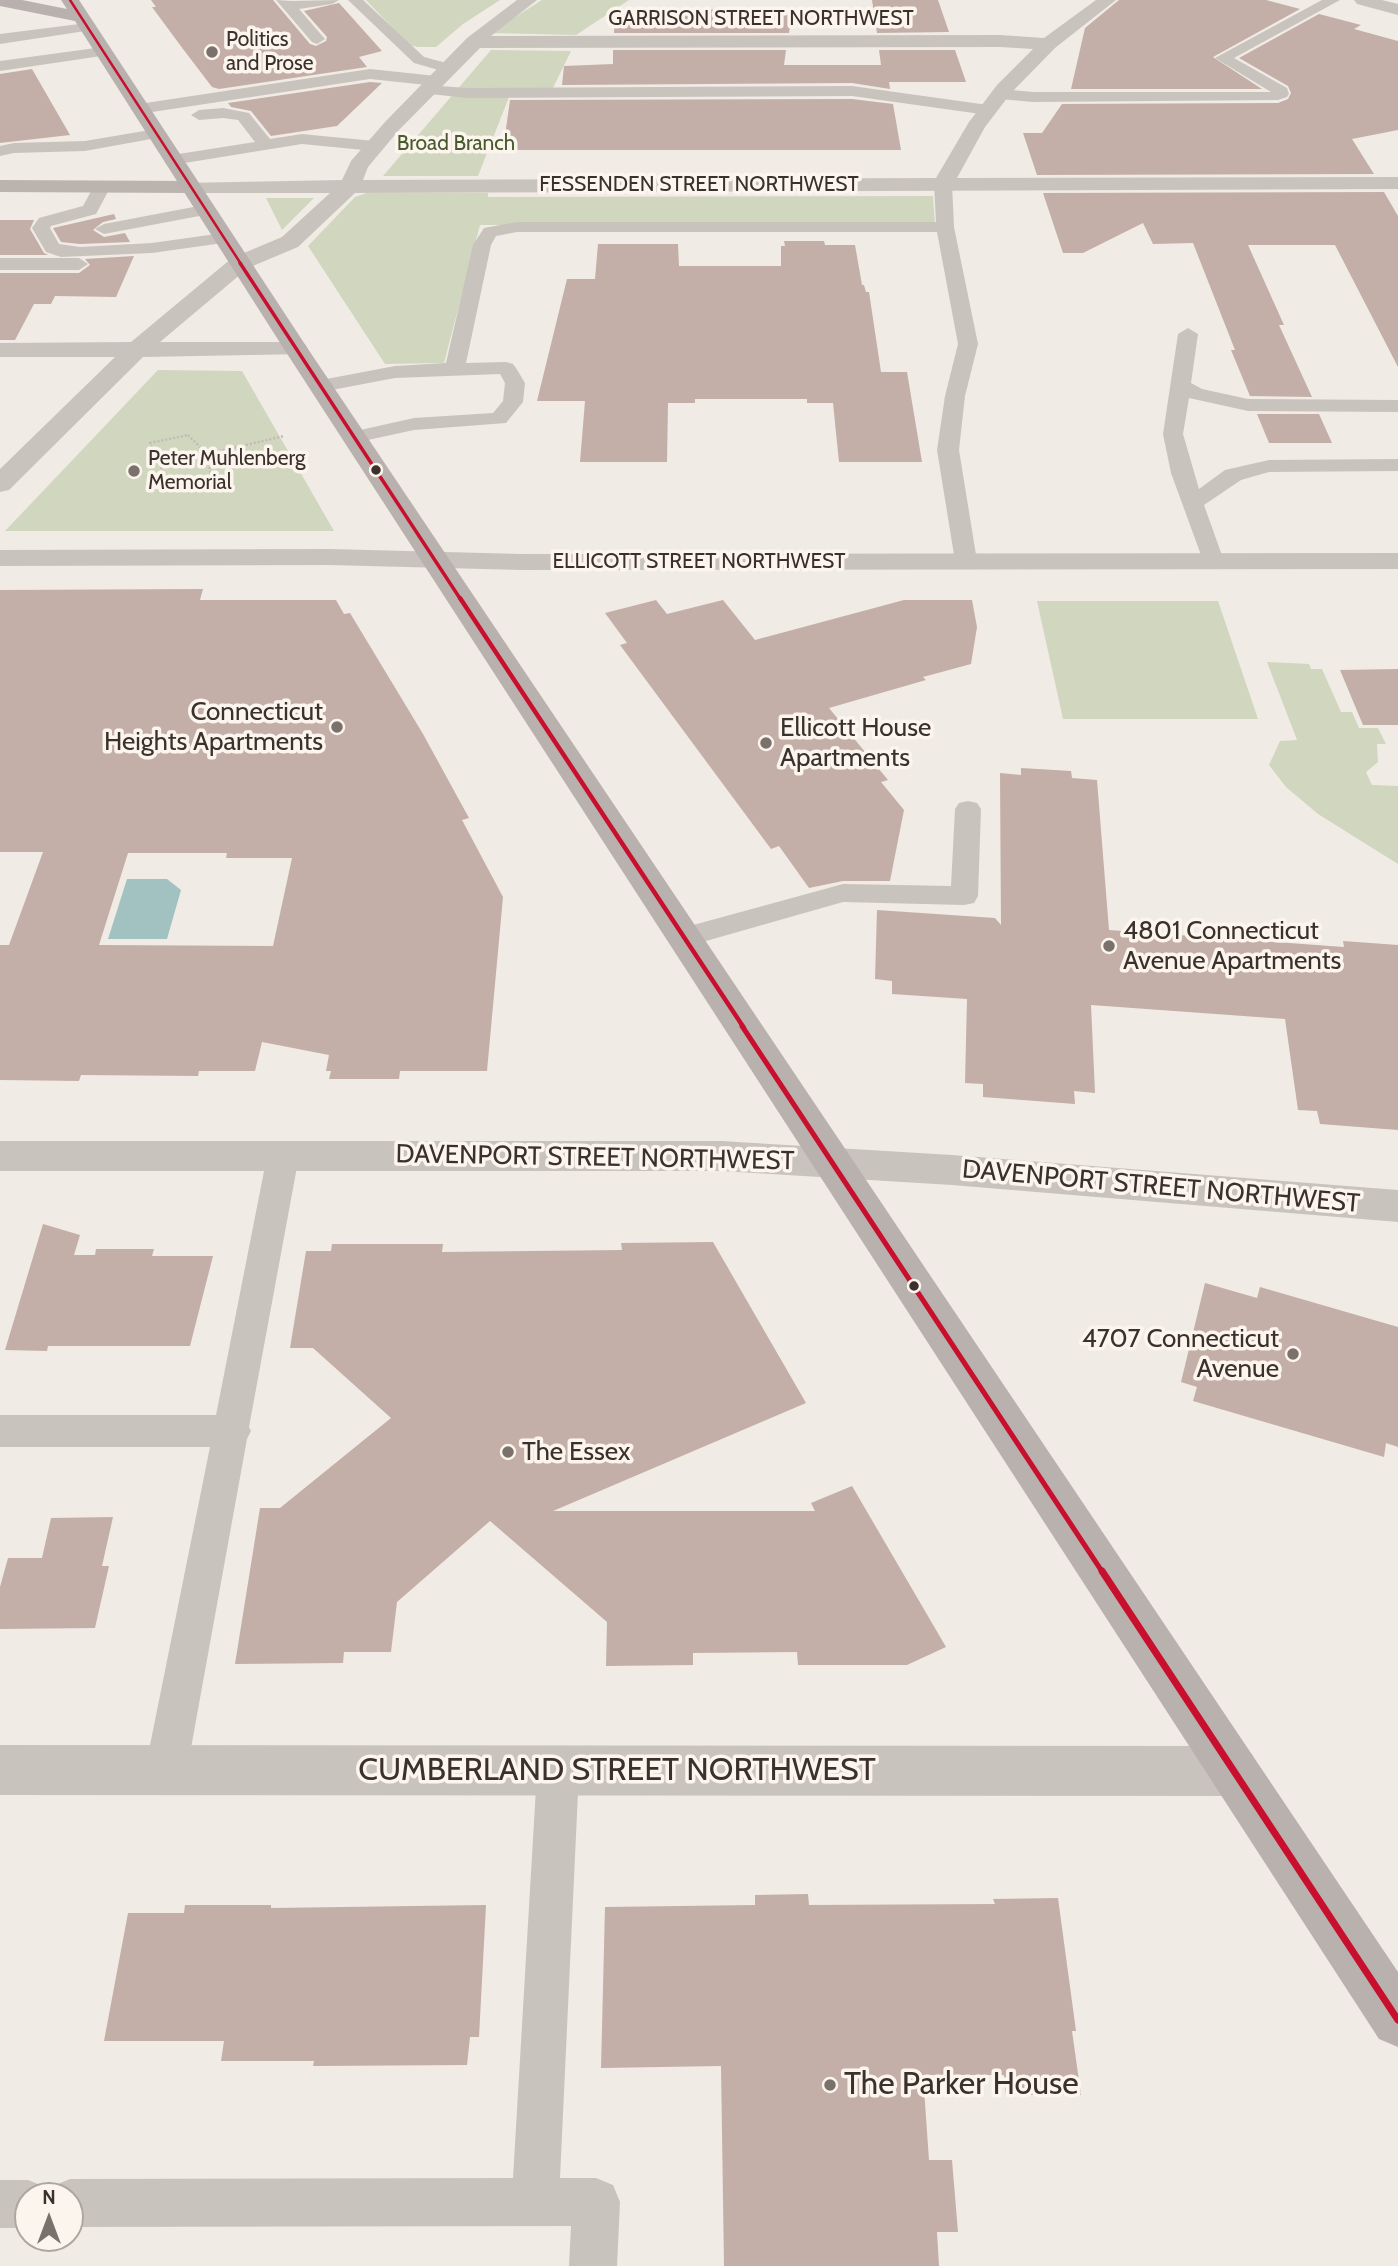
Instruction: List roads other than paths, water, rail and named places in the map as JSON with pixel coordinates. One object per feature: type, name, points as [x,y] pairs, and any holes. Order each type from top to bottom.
[{"type":"main road","points":[[0,1],[79,14],[204,210],[834,1161],[1398,2020]]},
{"type":"street","points":[[0,484],[136,350],[240,263],[290,242],[350,186],[358,165],[374,146],[474,43],[496,22],[528,0]]},
{"type":"street","points":[[943,184],[994,102],[1048,44],[1107,0]]},
{"type":"street","points":[[1363,0],[1395,6]]},
{"type":"street","name":"GARRISON STREET NORTHWEST","points":[[474,43],[1000,41],[1048,44]]},
{"type":"street","name":"FESSENDEN STREET NORTHWEST","points":[[0,186],[1398,183]]},
{"type":"street","points":[[0,350],[296,349]]},
{"type":"street","name":"ELLICOTT STREET NORTHWEST","points":[[0,558],[1398,561]]},
{"type":"street","name":"DAVENPORT STREET NORTHWEST","points":[[0,1156],[721,1156],[834,1161],[1398,1206]]},
{"type":"street","name":"CUMBERLAND STREET NORTHWEST","points":[[0,1770],[1234,1771]]},
{"type":"lane","points":[[286,3],[332,0]]},
{"type":"lane","points":[[355,0],[438,80]]},
{"type":"lane","points":[[0,151],[85,146],[148,122],[370,74],[438,80],[467,93],[852,91],[994,102],[1033,97],[1272,97],[1281,94],[1281,91],[1223,58],[1333,0]]},
{"type":"lane","points":[[286,3],[317,39]]},
{"type":"lane","points":[[0,38],[79,14]]},
{"type":"lane","points":[[0,65],[103,52]]},
{"type":"lane","points":[[148,122],[223,113],[243,116],[266,145]]},
{"type":"lane","points":[[172,160],[302,139],[374,146]]},
{"type":"lane","points":[[943,184],[945,227],[968,344],[955,396],[948,450],[966,561]]},
{"type":"lane","points":[[103,186],[90,210],[45,222],[41,229],[52,248],[61,252],[120,257]]},
{"type":"lane","points":[[90,210],[120,257]]},
{"type":"lane","points":[[104,229],[204,210]]},
{"type":"lane","points":[[455,369],[482,245],[490,232],[517,227],[945,227]]},
{"type":"lane","points":[[0,264],[120,257],[223,238]]},
{"type":"lane","points":[[1188,334],[1172,434],[1213,561]]},
{"type":"lane","points":[[321,386],[396,372],[506,368],[515,383],[513,402],[499,419],[414,424],[354,437]]},
{"type":"lane","points":[[1180,386],[1196,394],[1248,405],[1398,406]]},
{"type":"lane","points":[[1193,503],[1233,475],[1269,466],[1398,465]]},
{"type":"lane","points":[[685,937],[843,893],[964,896],[968,809]]},
{"type":"lane","points":[[166,1770],[284,1156]]},
{"type":"lane","points":[[0,1431],[233,1431]]},
{"type":"lane","points":[[535,2202],[558,1771]]},
{"type":"lane","points":[[84,2203],[596,2202],[593,2266]]},
{"type":"water","points":[[127,879],[167,879],[181,890],[167,939],[108,939]]},
{"type":"place","name":"Politics and Prose","points":[[212,52]]},
{"type":"place","name":"Peter Muhlenberg Memorial","points":[[134,471]]},
{"type":"place","name":"Connecticut Heights Apartments","points":[[337,727]]},
{"type":"place","name":"Ellicott House Apartments","points":[[766,743]]},
{"type":"place","name":"4801 Connecticut Avenue Apartments","points":[[1109,946]]},
{"type":"place","name":"4707 Connecticut Avenue","points":[[1293,1354]]},
{"type":"place","name":"The Essex","points":[[508,1452]]},
{"type":"place","name":"The Parker House","points":[[830,2085]]},
{"type":"park label","name":"Broad Branch","points":[[456,144]]}]
